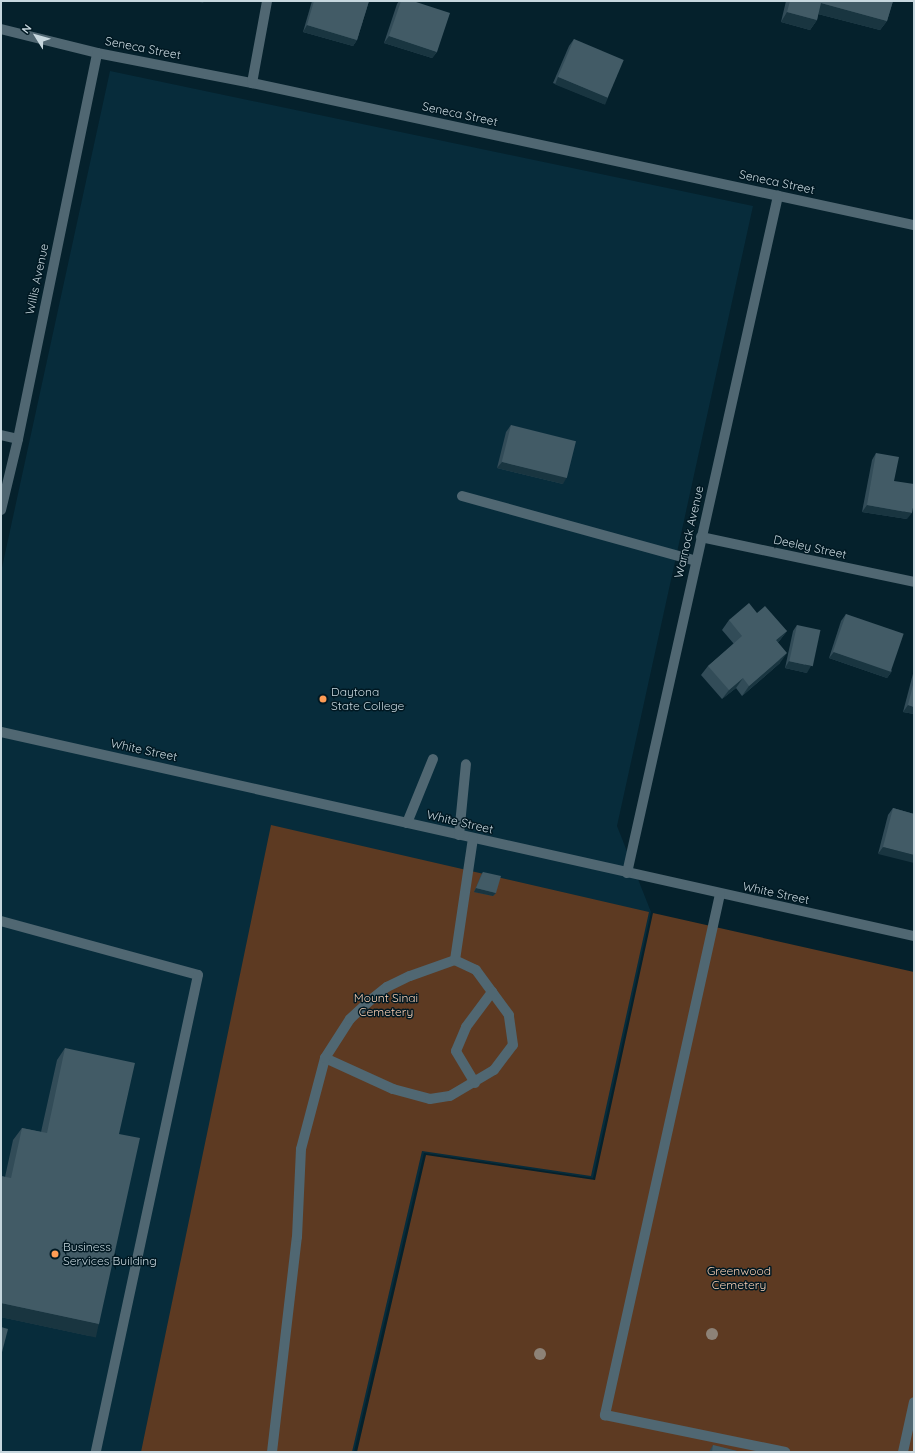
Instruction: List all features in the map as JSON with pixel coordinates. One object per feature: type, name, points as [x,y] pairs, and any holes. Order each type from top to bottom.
[{"type":"street","points":[[252,83],[267,1]]},
{"type":"street","name":"Seneca Street","points":[[1,29],[97,52],[252,83],[914,225]]},
{"type":"street","name":"Willis Avenue","points":[[1,510],[18,439],[97,52]]},
{"type":"street","name":"Warnock Avenue","points":[[627,874],[778,196]]},
{"type":"street","points":[[1,435],[18,439]]},
{"type":"street","points":[[462,496],[696,561]]},
{"type":"street","name":"Deeley Street","points":[[701,537],[914,582]]},
{"type":"street","name":"White Street","points":[[1,732],[627,874],[914,936]]},
{"type":"street","points":[[407,823],[433,759]]},
{"type":"street","points":[[459,835],[466,764]]},
{"type":"street","points":[[455,960],[472,838]]},
{"type":"street","points":[[720,894],[605,1415],[784,1452]]},
{"type":"street","points":[[1,921],[198,975],[96,1452]]},
{"type":"street","points":[[272,1452],[297,1237],[301,1149],[305,1126],[325,1058],[350,1019],[387,987],[410,976],[455,960],[476,970],[509,1016],[513,1045],[494,1070],[475,1083],[450,1096],[430,1099],[414,1096],[325,1058]]},
{"type":"street","points":[[475,1083],[456,1051],[466,1027],[492,992]]},
{"type":"street","points":[[903,1452],[914,1402]]},
{"type":"shaded area","name":"Daytona State College","points":[[110,71],[753,206],[617,826],[651,912],[593,1178],[424,1153],[354,1452],[1,1452],[1,572]]},
{"type":"green space","name":"Mount Sinai Cemetery","points":[[271,825],[649,912],[591,1176],[422,1151],[352,1452],[141,1452]]},
{"type":"green space","name":"Greenwood Cemetery","points":[[653,913],[914,972],[914,1452],[357,1452],[426,1155],[595,1180]]},
{"type":"building","points":[[314,1],[369,1],[357,40],[307,25]]},
{"type":"building","points":[[401,1],[413,1],[450,13],[437,52],[389,36]]},
{"type":"building","points":[[790,1],[893,1],[887,21],[821,3],[817,20],[787,12]]},
{"type":"building","points":[[574,39],[624,60],[608,98],[558,77]]},
{"type":"building","points":[[511,425],[576,441],[567,478],[502,462]]},
{"type":"building","points":[[876,453],[899,457],[894,481],[914,484],[914,502],[912,513],[867,505]]},
{"type":"building","points":[[749,603],[757,613],[765,606],[787,631],[776,640],[787,653],[749,686],[743,678],[729,690],[708,666],[742,636],[729,620]]},
{"type":"building","points":[[846,614],[904,634],[891,672],[833,652]]},
{"type":"building","points":[[797,625],[820,630],[813,666],[789,661]]},
{"type":"building","points":[[914,681],[914,707],[908,705]]},
{"type":"building","points":[[893,808],[914,814],[914,855],[883,847]]},
{"type":"building","points":[[483,872],[501,876],[496,893],[476,888]]},
{"type":"building","name":"Business Services Building","points":[[65,1048],[135,1063],[119,1134],[140,1138],[99,1324],[1,1303],[1,1176],[11,1178],[22,1128],[47,1133]]},
{"type":"building","points":[[1,1327],[8,1329],[1,1356]]},
{"type":"building","points":[[713,1445],[741,1452],[712,1452]]},
{"type":"place","name":"Daytona State College","points":[[323,699]]},
{"type":"place","name":"Business Services Building","points":[[55,1254]]}]
